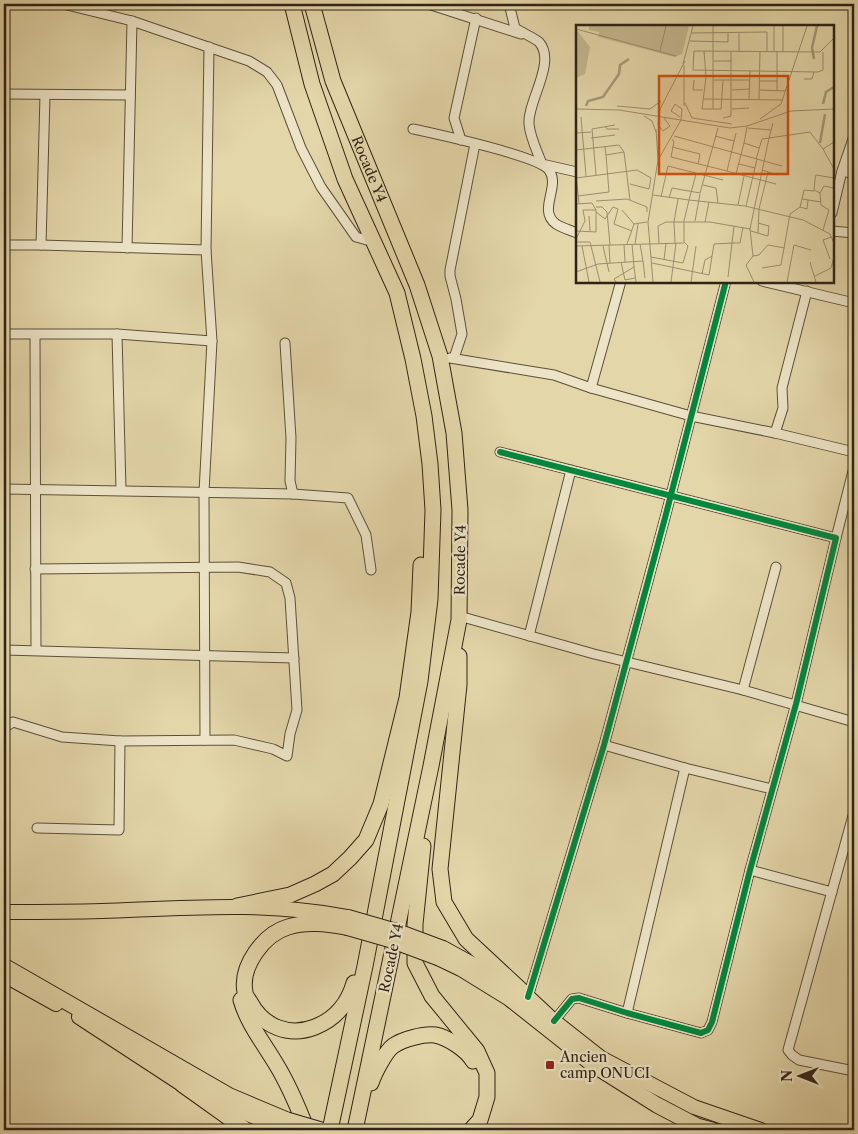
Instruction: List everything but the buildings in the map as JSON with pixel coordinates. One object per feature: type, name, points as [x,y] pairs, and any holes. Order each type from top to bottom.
[{"type":"highway","name":"Rocade Y4","points":[[292,4],[312,84],[345,179],[396,293],[413,359],[424,416],[430,464],[432,510],[430,599],[420,681],[330,1130]]},
{"type":"highway","name":"Rocade Y4","points":[[312,4],[333,81],[447,357],[460,510],[459,618],[356,1130]]},
{"type":"highway","points":[[237,906],[290,895],[333,874],[366,840],[381,804],[407,698],[418,612],[423,524],[424,416]]},
{"type":"highway","points":[[459,618],[459,685],[440,869],[444,902],[466,939],[525,995]]},
{"type":"highway","points":[[430,766],[415,924],[415,963],[432,996],[476,1051],[486,1073],[487,1096],[480,1120],[471,1130]]},
{"type":"highway","points":[[307,1130],[290,1089],[276,1063],[256,1035],[245,1012],[239,993],[239,976],[245,953],[260,934],[287,920],[333,914]]},
{"type":"highway","points":[[374,915],[350,997],[338,1013],[322,1024],[306,1030],[286,1030],[270,1026],[254,1010],[245,992],[246,977],[252,957],[265,939],[287,927],[347,922],[388,939],[441,953],[462,969],[509,998],[595,1066],[658,1105],[697,1126],[712,1130]]},
{"type":"highway","points":[[4,966],[283,1126],[321,1130]]},
{"type":"highway","points":[[356,1130],[374,1074],[392,1047],[414,1037],[435,1035],[455,1044],[470,1055],[479,1075],[480,1096],[474,1116],[460,1130]]},
{"type":"highway","points":[[183,1085],[246,1130]]},
{"type":"main road","points":[[4,912],[237,906],[333,914],[347,922]]},
{"type":"main road","points":[[441,953],[525,995],[554,1021],[601,1058],[637,1078],[694,1107],[761,1130]]},
{"type":"main road","points":[[4,975],[87,1022],[183,1085],[283,1126]]},
{"type":"street","points":[[63,4],[132,21],[249,61],[273,78],[278,85],[302,148],[321,187],[356,237],[374,242]]},
{"type":"street","points":[[428,4],[476,18],[538,42],[544,54],[543,70],[536,98],[530,111],[529,123],[542,164],[552,176],[553,182],[547,211],[550,218],[556,224],[576,233]]},
{"type":"street","points":[[509,4],[515,28],[528,37]]},
{"type":"street","points":[[460,140],[454,118],[476,18]]},
{"type":"street","points":[[127,248],[132,21]]},
{"type":"street","points":[[205,740],[204,492],[212,341],[206,250],[209,47]]},
{"type":"street","points":[[4,94],[130,95]]},
{"type":"street","points":[[41,245],[45,95]]},
{"type":"street","points":[[413,129],[576,172]]},
{"type":"street","points":[[833,209],[842,171],[854,136]]},
{"type":"street","points":[[475,144],[450,270],[462,334],[447,357],[554,375],[591,388],[691,416],[776,433],[854,452]]},
{"type":"street","points":[[842,171],[854,174]]},
{"type":"street","points":[[833,231],[854,233]]},
{"type":"street","points":[[4,245],[206,250]]},
{"type":"street","points":[[591,388],[621,282]]},
{"type":"street","points":[[525,995],[604,744],[671,497],[726,282]]},
{"type":"street","points":[[766,282],[854,303]]},
{"type":"street","points":[[776,433],[783,408],[782,388],[807,291]]},
{"type":"street","points":[[4,334],[117,334],[212,341]]},
{"type":"street","points":[[117,334],[121,490]]},
{"type":"street","points":[[35,335],[36,650]]},
{"type":"street","points":[[285,343],[291,438],[290,481],[293,494]]},
{"type":"street","points":[[500,452],[836,538]]},
{"type":"street","points":[[554,1021],[572,999],[579,998],[701,1033],[708,1030],[712,1022],[750,870],[796,704],[854,467]]},
{"type":"street","points":[[529,636],[571,470]]},
{"type":"street","points":[[4,490],[121,490],[293,494],[348,498],[366,535],[370,570]]},
{"type":"street","points":[[743,690],[776,567]]},
{"type":"street","points":[[4,728],[13,722],[62,737],[120,741],[234,740],[273,749],[287,756],[290,734],[297,710],[290,598],[286,583],[270,572],[238,568],[35,569]]},
{"type":"street","points":[[459,618],[626,662],[743,690],[854,722]]},
{"type":"street","points":[[4,650],[206,654],[294,658]]},
{"type":"street","points":[[37,828],[119,830],[120,741]]},
{"type":"street","points":[[604,744],[685,768],[772,789]]},
{"type":"street","points":[[627,1013],[685,768]]},
{"type":"street","points":[[854,812],[788,1050],[792,1056],[799,1060],[854,1071]]},
{"type":"street","points":[[750,870],[832,892]]},
{"type":"cycle path","points":[[528,997],[604,745],[726,282]]},
{"type":"cycle path","points":[[500,452],[836,538],[796,704],[750,870],[712,1022],[708,1030],[701,1033],[579,998],[572,999],[554,1021]]},
{"type":"place","name":"Ancien camp ONUCI","points":[[550,1065]]}]
